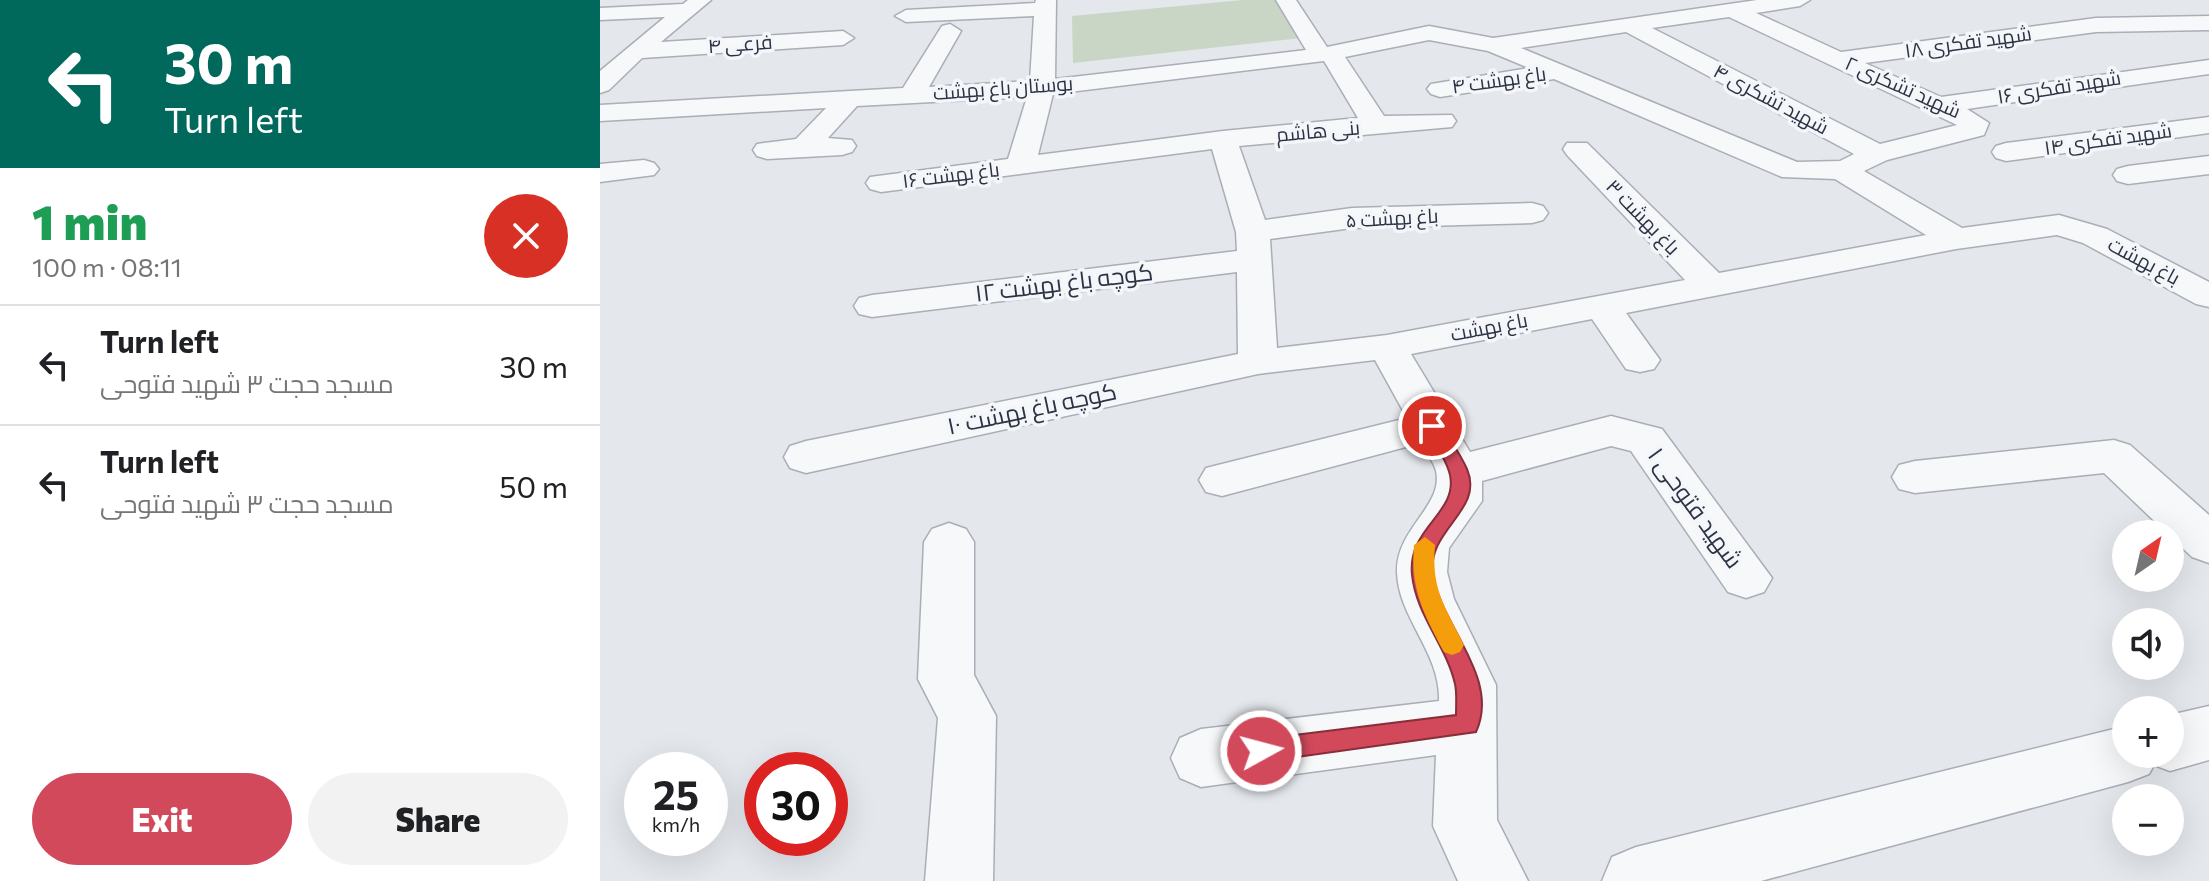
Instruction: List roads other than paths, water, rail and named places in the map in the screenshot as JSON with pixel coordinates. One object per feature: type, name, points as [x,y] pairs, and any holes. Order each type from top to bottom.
[{"type":"street","name":"بنی هاشم","points":[[1223,139],[1376,125],[1286,0]]},
{"type":"street","points":[[1493,45],[1800,0]]},
{"type":"street","points":[[600,14],[694,5]]},
{"type":"street","points":[[600,85],[635,52],[694,5]]},
{"type":"street","points":[[906,16],[1046,5],[1042,88],[1021,166],[1223,139],[1254,246],[1258,362]]},
{"type":"street","points":[[2062,6],[2209,87]]},
{"type":"street","name":"شهید تشکری ۲","points":[[1732,10],[1969,117],[1975,123],[1974,129],[1877,154]]},
{"type":"street","name":"شهید تفکری ۱۸","points":[[1840,59],[2096,25],[2209,23]]},
{"type":"street","name":"شهید تشکری ۴","points":[[1629,25],[1877,154]]},
{"type":"street","points":[[912,94],[950,31]]},
{"type":"street","name":"بوستان باغ بهشت","points":[[600,113],[1042,88],[1326,54],[1440,33],[1493,45]]},
{"type":"street","name":"فرعی ۴","points":[[600,55],[843,38]]},
{"type":"street","points":[[1493,45],[1793,171],[1841,170],[1877,154]]},
{"type":"street","name":"شهید تفکری ۱۶","points":[[1942,105],[2176,69],[2209,67]]},
{"type":"street","name":"باغ بهشت ۴","points":[[1440,89],[1557,71]]},
{"type":"street","points":[[804,147],[849,99]]},
{"type":"street","points":[[1376,125],[1442,121]]},
{"type":"street","name":"شهید تفکری ۱۴","points":[[2006,152],[2209,125]]},
{"type":"street","points":[[767,150],[842,146]]},
{"type":"street","name":"باغ بهشت ۳","points":[[1577,149],[1710,285]]},
{"type":"street","points":[[2128,175],[2209,165]]},
{"type":"street","name":"باغ بهشت ۱۶","points":[[881,183],[1021,166]]},
{"type":"street","points":[[600,173],[644,169]]},
{"type":"street","points":[[1841,170],[1956,239]]},
{"type":"street","name":"باغ بهشت ۵","points":[[1254,246],[1352,218],[1532,213]]},
{"type":"street","name":"باغ بهشت","points":[[1258,362],[1387,347],[1956,239],[2059,225],[2074,228],[2209,296]]},
{"type":"street","name":"کوچه باغ بهشت ۱۲","points":[[872,306],[1254,246]]},
{"type":"street","points":[[1601,305],[1640,360]]},
{"type":"street","points":[[1387,347],[1459,471],[1458,501],[1425,544],[1422,572],[1429,603],[1452,644],[1468,685],[1465,826],[1494,881]]},
{"type":"street","name":"کوچه باغ بهشت ۱۰","points":[[806,457],[1258,362]]},
{"type":"street","points":[[1222,480],[1432,426]]},
{"type":"street","name":"شهید فتوحی ۱","points":[[1459,471],[1611,431],[1629,433],[1646,440],[1746,578]]},
{"type":"street","points":[[1915,477],[2114,456],[2209,544]]},
{"type":"street","points":[[949,542],[946,679],[967,716],[959,881]]},
{"type":"street","points":[[1201,758],[1468,724]]},
{"type":"street","points":[[2184,739],[2209,733]]},
{"type":"street","points":[[1636,881],[2112,758]]}]
